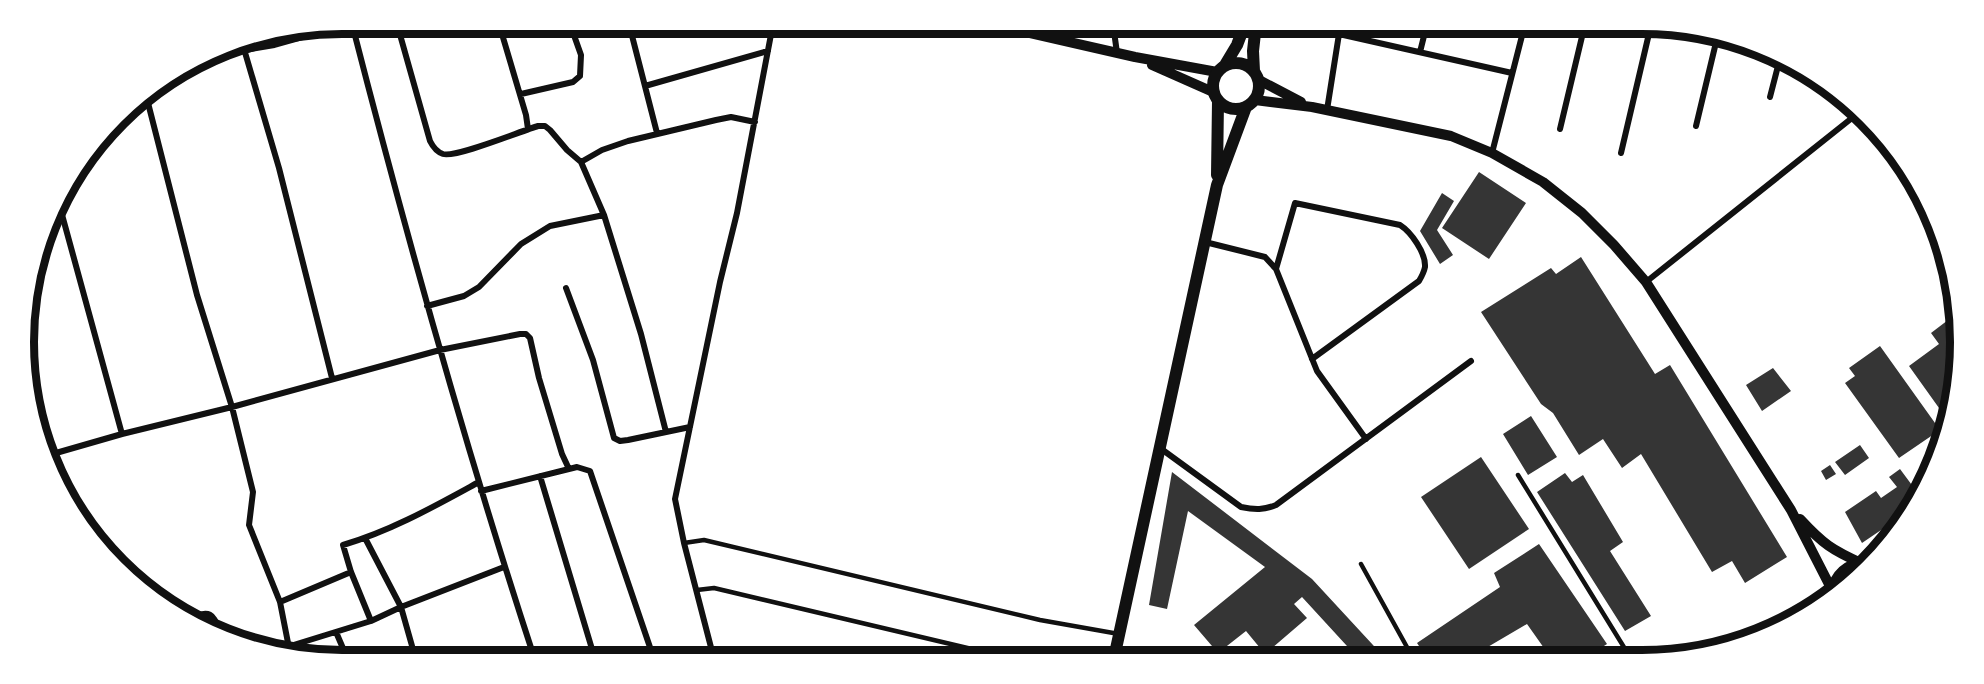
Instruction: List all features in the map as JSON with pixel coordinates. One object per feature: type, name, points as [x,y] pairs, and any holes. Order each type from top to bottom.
[{"type":"main road","points":[[1217,185],[1215,97],[1212,85],[1237,45],[1241,34]]},
{"type":"main road","points":[[1116,650],[1217,185],[1259,87],[1253,51],[1255,34]]},
{"type":"main road","points":[[1221,69],[1240,63],[1256,76]]},
{"type":"main road","points":[[1215,97],[1231,109],[1251,104]]},
{"type":"street","points":[[355,34],[427,306],[504,567],[532,650]]},
{"type":"street","points":[[400,34],[430,141],[441,154],[449,155],[528,129],[545,126],[581,162],[604,215],[641,334],[666,432]]},
{"type":"street","points":[[502,34],[521,94],[528,129]]},
{"type":"street","points":[[521,94],[573,82],[580,75],[581,55],[574,34]]},
{"type":"street","points":[[632,34],[657,133]]},
{"type":"street","points":[[712,650],[675,499],[755,122],[771,34]]},
{"type":"street","points":[[1033,34],[1118,54],[1221,69]]},
{"type":"street","points":[[1115,34],[1118,54]]},
{"type":"street","points":[[1327,110],[1339,34],[1512,73]]},
{"type":"street","points":[[1420,52],[1425,34]]},
{"type":"street","points":[[1492,153],[1522,34]]},
{"type":"street","points":[[1560,129],[1583,34]]},
{"type":"street","points":[[1622,153],[1649,34]]},
{"type":"street","points":[[259,46],[288,39]]},
{"type":"street","points":[[1696,126],[1716,43]]},
{"type":"street","points":[[244,51],[279,168],[332,378]]},
{"type":"street","points":[[645,86],[768,51]]},
{"type":"street","points":[[1135,57],[1215,97]]},
{"type":"street","points":[[1770,97],[1778,66]]},
{"type":"street","points":[[1256,76],[1289,97],[1312,107]]},
{"type":"street","points":[[148,104],[197,295],[232,407],[253,492],[249,525],[280,602],[288,645]]},
{"type":"street","points":[[1251,104],[1312,107],[1451,136],[1492,153],[1543,182],[1582,213],[1646,282],[1791,510],[1829,586]]},
{"type":"street","points":[[581,162],[602,150],[657,133],[731,117],[755,122]]},
{"type":"street","points":[[1646,282],[1852,118]]},
{"type":"street","points":[[1276,268],[1295,203],[1400,225],[1410,231],[1425,260],[1425,270],[1419,281],[1312,359]]},
{"type":"street","points":[[62,215],[122,434]]},
{"type":"street","points":[[427,306],[464,296],[479,287],[521,244],[550,226],[604,215]]},
{"type":"street","points":[[1204,242],[1265,256],[1276,268],[1317,371],[1366,439]]},
{"type":"street","points":[[566,288],[593,360],[614,438],[620,441],[690,428]]},
{"type":"street","points":[[55,453],[440,350],[526,334],[530,338],[539,378],[562,454],[569,469]]},
{"type":"street","points":[[1159,448],[1241,507],[1253,510],[1265,509],[1276,505],[1471,361]]},
{"type":"street","points":[[481,491],[577,467],[590,471],[651,650]]},
{"type":"street","points":[[540,476],[593,650]]},
{"type":"street","points":[[371,621],[351,572],[343,545],[365,538],[427,510],[479,482]]},
{"type":"street","points":[[1791,510],[1822,542],[1836,552],[1857,561]]},
{"type":"street","points":[[365,538],[401,607],[413,650]]},
{"type":"street","points":[[298,646],[371,621],[504,567]]},
{"type":"street","points":[[280,602],[351,572]]},
{"type":"street","points":[[200,614],[211,614],[216,622]]},
{"type":"street","points":[[336,632],[344,650]]},
{"type":"lane","points":[[1518,475],[1626,650]]},
{"type":"lane","points":[[684,543],[704,540],[1040,620],[1119,634]]},
{"type":"lane","points":[[1361,564],[1409,650]]},
{"type":"lane","points":[[697,590],[714,588],[976,650]]},
{"type":"building","points":[[1479,172],[1526,203],[1489,259],[1442,228]]},
{"type":"building","points":[[1442,193],[1454,201],[1437,230],[1453,255],[1440,264],[1420,231]]},
{"type":"building","points":[[1581,257],[1655,374],[1670,365],[1787,557],[1745,583],[1732,561],[1712,572],[1641,454],[1622,468],[1603,439],[1579,455],[1553,413],[1541,404],[1481,312],[1551,268],[1556,274]]},
{"type":"building","points":[[1949,319],[1949,362],[1942,412],[1909,366],[1939,344],[1931,333]]},
{"type":"building","points":[[1880,346],[1938,427],[1936,433],[1899,458],[1845,383],[1855,376],[1849,368]]},
{"type":"building","points":[[1773,368],[1791,391],[1762,411],[1746,385]]},
{"type":"building","points":[[1531,416],[1557,457],[1528,475],[1503,434]]},
{"type":"building","points":[[1860,445],[1869,458],[1845,475],[1835,462]]},
{"type":"building","points":[[1481,457],[1529,529],[1469,569],[1421,497]]},
{"type":"building","points":[[1830,465],[1836,474],[1826,480],[1821,471]]},
{"type":"building","points":[[1900,469],[1913,487],[1890,524],[1862,543],[1845,512],[1876,491],[1881,498],[1897,487],[1889,477]]},
{"type":"building","points":[[1172,472],[1312,579],[1378,650],[1351,650],[1302,597],[1294,604],[1307,618],[1270,650],[1262,650],[1246,631],[1222,650],[1215,650],[1194,625],[1265,567],[1188,511],[1167,609],[1149,605]]},
{"type":"building","points":[[1565,473],[1572,482],[1583,475],[1623,542],[1610,551],[1651,616],[1625,631],[1537,492]]},
{"type":"building","points":[[1539,544],[1607,644],[1598,650],[1545,650],[1527,624],[1483,650],[1422,650],[1417,643],[1500,587],[1494,573]]}]
